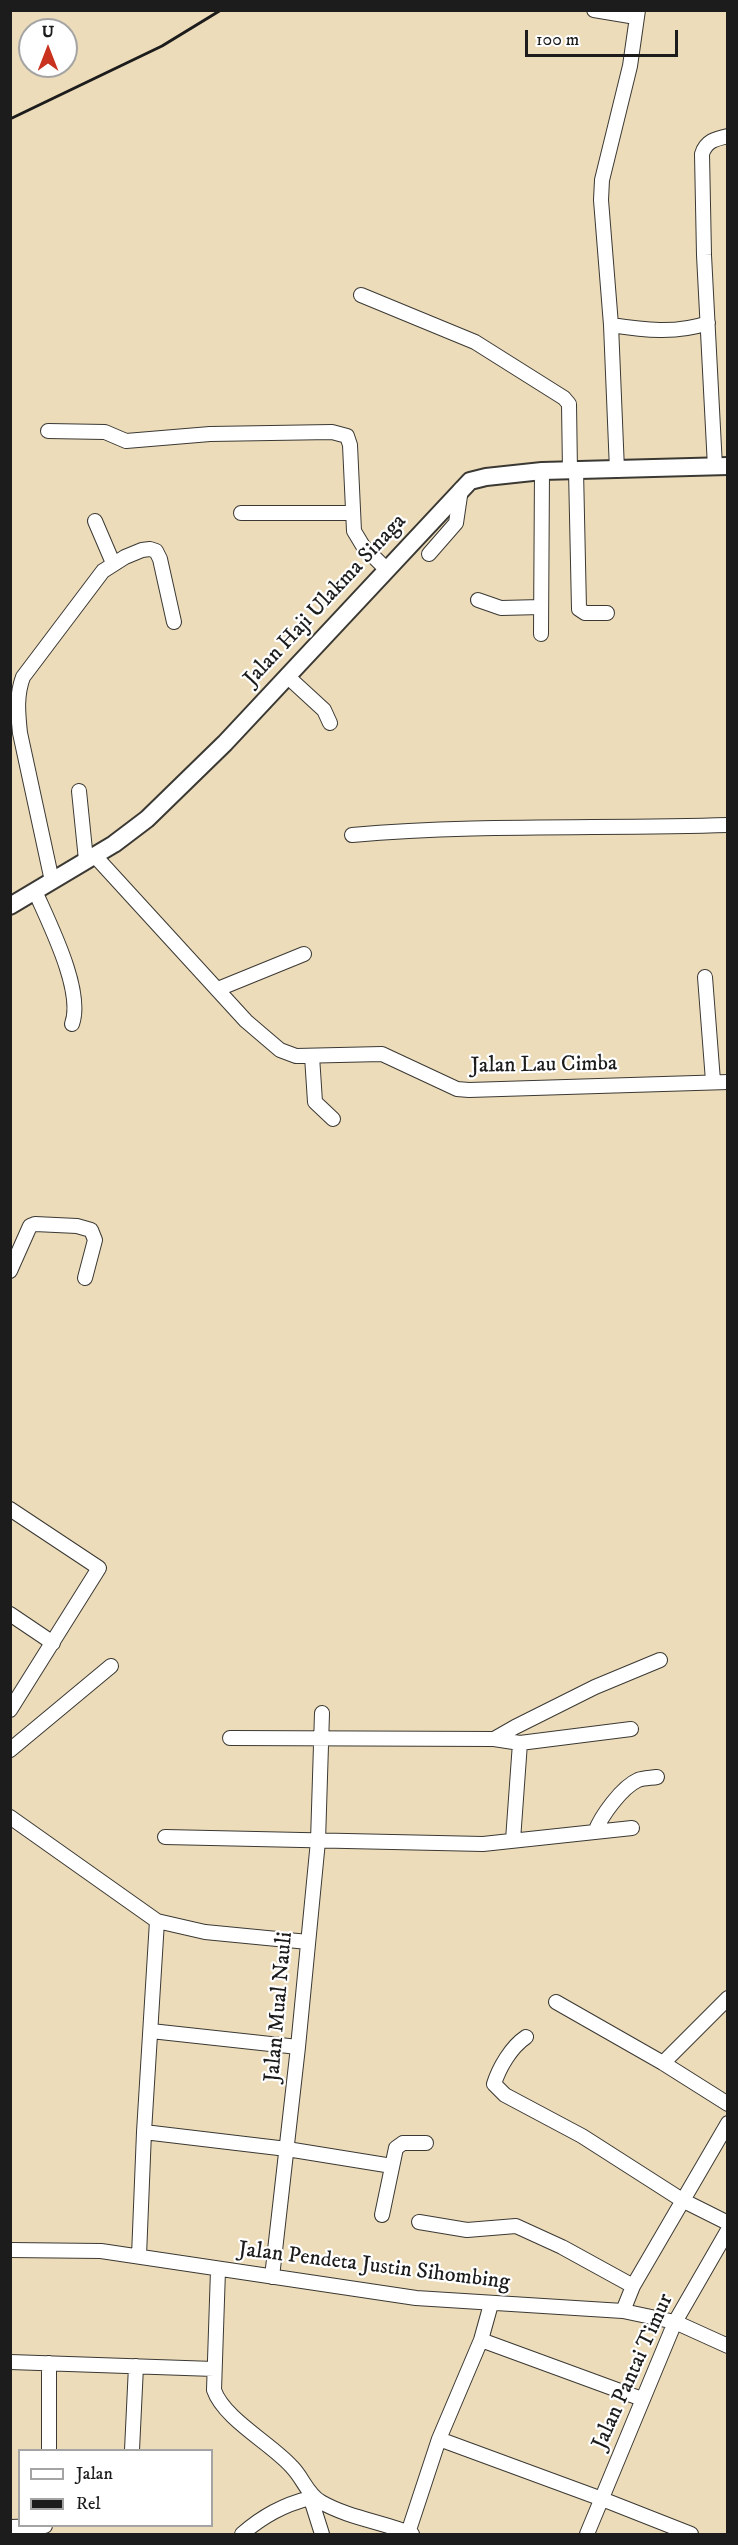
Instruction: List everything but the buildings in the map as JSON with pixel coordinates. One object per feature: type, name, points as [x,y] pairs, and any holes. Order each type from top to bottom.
[{"type":"main road","name":"Jalan Haji Ulakma Sinaga","points":[[10,906],[90,858],[147,819],[225,744],[470,481],[542,471],[721,466]]},
{"type":"street","points":[[594,10],[637,14],[630,66],[602,180],[601,201],[611,325],[617,470]]},
{"type":"street","points":[[721,466],[708,322],[702,154],[704,146],[712,140],[728,136]]},
{"type":"street","points":[[361,295],[474,342],[564,398],[569,404],[579,609],[585,613],[607,613]]},
{"type":"street","points":[[611,325],[642,330],[668,330],[692,328],[708,322]]},
{"type":"street","points":[[48,431],[105,432],[126,441],[210,434],[332,432],[343,434],[347,436],[350,445],[352,513],[357,537],[386,569]]},
{"type":"street","points":[[542,471],[542,634]]},
{"type":"street","points":[[429,554],[456,523],[461,489]]},
{"type":"street","points":[[241,513],[352,513]]},
{"type":"street","points":[[95,521],[113,563]]},
{"type":"street","points":[[52,881],[20,733],[17,709],[19,688],[23,677],[103,571],[113,563],[142,550],[156,551],[160,559],[174,622]]},
{"type":"street","points":[[478,600],[501,608],[542,607]]},
{"type":"street","points":[[287,676],[324,710],[330,723]]},
{"type":"street","points":[[79,791],[90,858]]},
{"type":"street","points":[[352,835],[513,826],[592,829],[728,825]]},
{"type":"street","name":"Jalan Lau Cimba","points":[[90,858],[218,989],[246,1021],[280,1050],[296,1056],[382,1054],[457,1089],[469,1090],[728,1082]]},
{"type":"street","points":[[35,891],[63,954],[76,1007],[72,1024]]},
{"type":"street","points":[[218,989],[304,954]]},
{"type":"street","points":[[705,977],[713,1081]]},
{"type":"street","points":[[312,1056],[315,1102],[333,1119]]},
{"type":"street","points":[[10,1271],[27,1231],[35,1224],[76,1226],[91,1230],[95,1240],[85,1278]]},
{"type":"street","points":[[10,1509],[99,1569],[11,1710]]},
{"type":"street","points":[[10,1614],[53,1643]]},
{"type":"street","points":[[495,1739],[595,1687],[660,1660]]},
{"type":"street","points":[[10,1750],[111,1666]]},
{"type":"street","name":"Jalan Mual Nauli","points":[[272,2277],[318,1841],[322,1713]]},
{"type":"street","points":[[230,1738],[495,1739],[520,1743],[631,1729]]},
{"type":"street","points":[[513,1840],[520,1743]]},
{"type":"street","points":[[595,1832],[599,1819],[627,1788],[638,1780],[657,1777]]},
{"type":"street","points":[[10,1817],[157,1921],[205,1932],[308,1942]]},
{"type":"street","points":[[165,1837],[483,1844],[632,1828]]},
{"type":"street","points":[[139,2256],[157,1921]]},
{"type":"street","points":[[663,2063],[728,1998]]},
{"type":"street","points":[[556,2002],[663,2063],[728,2104]]},
{"type":"street","points":[[151,2031],[298,2047]]},
{"type":"street","points":[[526,2037],[508,2057],[496,2080],[497,2088],[505,2095],[582,2136],[682,2200],[728,2223]]},
{"type":"street","points":[[623,2311],[633,2286],[728,2123]]},
{"type":"street","points":[[144,2132],[287,2149],[392,2166]]},
{"type":"street","points":[[382,2215],[396,2148],[399,2145],[426,2143]]},
{"type":"street","points":[[418,2222],[467,2230],[516,2226],[562,2247],[633,2286]]},
{"type":"street","name":"Jalan Pantai Timur","points":[[587,2535],[675,2322],[728,2230]]},
{"type":"street","name":"Jalan Pendeta Justin Sihombing","points":[[10,2250],[101,2251],[416,2298],[623,2311],[675,2322],[728,2346]]},
{"type":"street","points":[[218,2270],[214,2390],[220,2401],[249,2431],[292,2466],[309,2495],[322,2535]]},
{"type":"street","points":[[309,2495],[350,2515],[410,2534],[439,2439],[481,2340],[491,2304]]},
{"type":"street","points":[[481,2340],[642,2399]]},
{"type":"street","points":[[10,2362],[214,2369]]},
{"type":"street","points":[[49,2363],[49,2449]]},
{"type":"street","points":[[132,2449],[136,2366]]},
{"type":"street","points":[[439,2439],[602,2499],[691,2535]]},
{"type":"street","points":[[242,2535],[255,2523],[279,2508],[309,2495]]},
{"type":"railway","points":[[10,119],[162,46],[221,10]]}]
